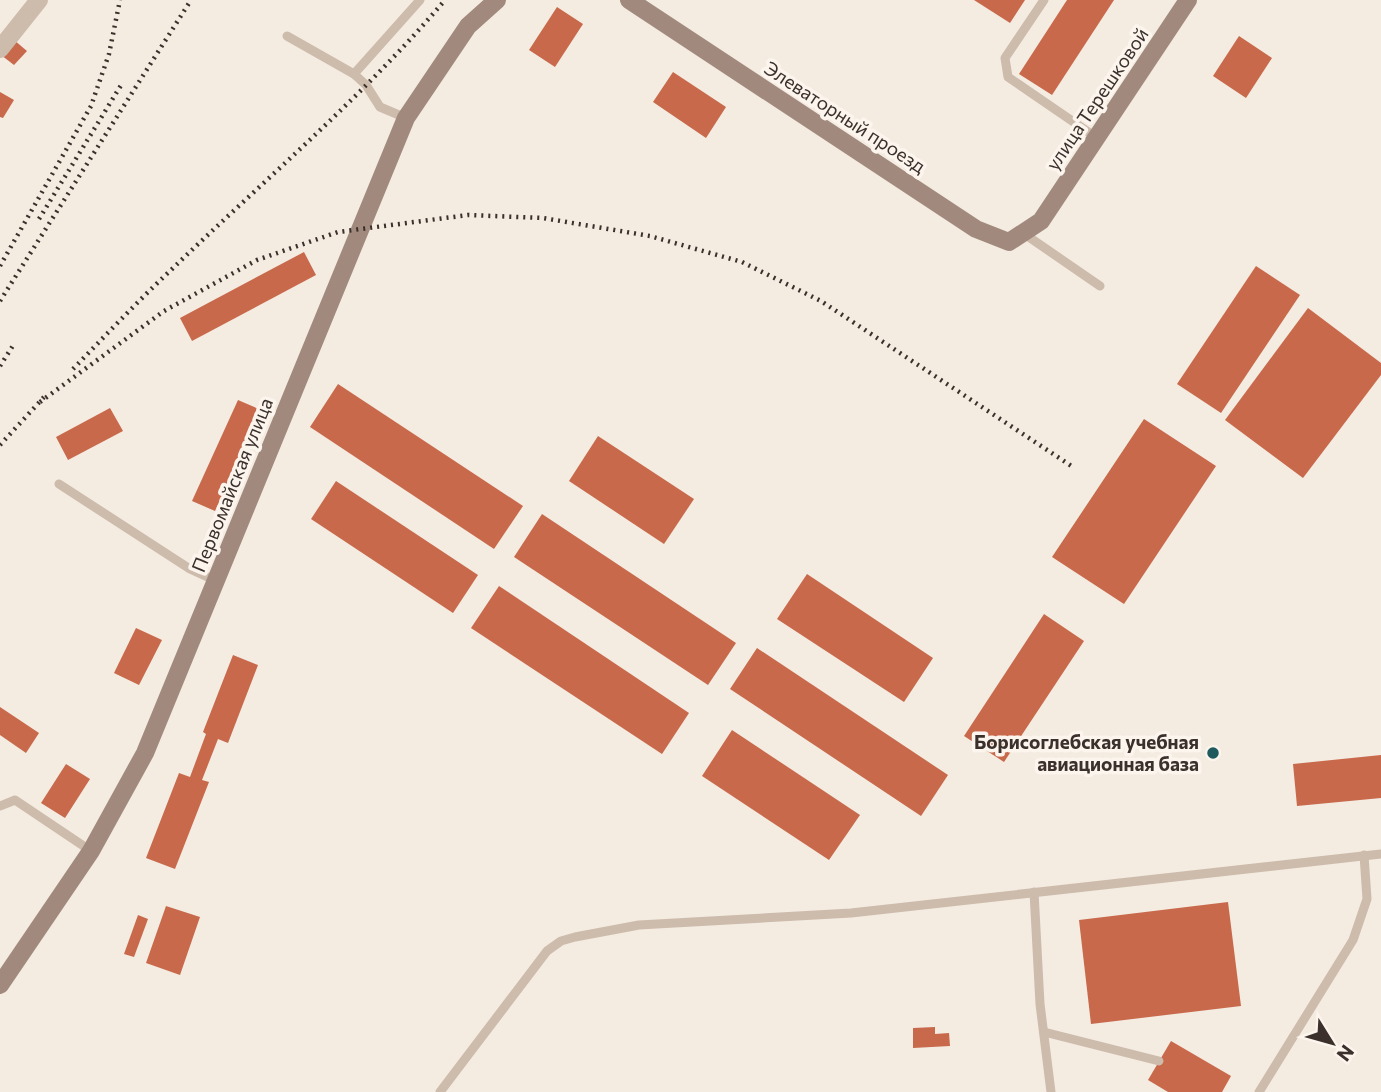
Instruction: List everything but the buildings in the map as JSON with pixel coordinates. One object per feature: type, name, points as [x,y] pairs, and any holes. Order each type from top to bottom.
[{"type":"street","name":"Первомайская улица","points":[[0,985],[91,851],[145,753],[406,118],[468,26],[497,0]]},
{"type":"street","name":"Элеваторный проезд","points":[[629,0],[976,229],[1009,242],[1041,221]]},
{"type":"street","name":"улица Терешковой","points":[[1041,221],[1188,0]]},
{"type":"street","points":[[0,49],[31,3]]},
{"type":"lane","points":[[354,74],[420,0]]},
{"type":"lane","points":[[1044,0],[1005,58],[1008,77],[1097,138]]},
{"type":"lane","points":[[287,36],[354,74],[366,85],[380,107],[406,118]]},
{"type":"lane","points":[[1023,233],[1100,286]]},
{"type":"lane","points":[[59,484],[190,569],[216,580]]},
{"type":"lane","points":[[0,806],[15,800],[91,851]]},
{"type":"lane","points":[[440,1092],[547,951],[561,941],[639,925],[851,913],[1381,854]]},
{"type":"lane","points":[[1259,1092],[1353,940],[1367,899],[1364,855]]},
{"type":"lane","points":[[1034,892],[1051,1092]]},
{"type":"lane","points":[[1044,1032],[1159,1061]]},
{"type":"railway","points":[[0,266],[91,106],[109,54],[120,0]]},
{"type":"railway","points":[[0,301],[191,0]]},
{"type":"railway","points":[[73,369],[158,282],[346,105],[445,0]]},
{"type":"railway","points":[[39,219],[123,82]]},
{"type":"railway","points":[[40,402],[164,311],[257,260],[338,232],[468,215],[543,218],[650,236],[742,262],[821,301],[1073,467]]},
{"type":"railway","points":[[0,366],[14,344]]},
{"type":"railway","points":[[0,445],[45,396]]},
{"type":"place","name":"Борисоглебская учебная авиационная база","points":[[1213,753]]}]
